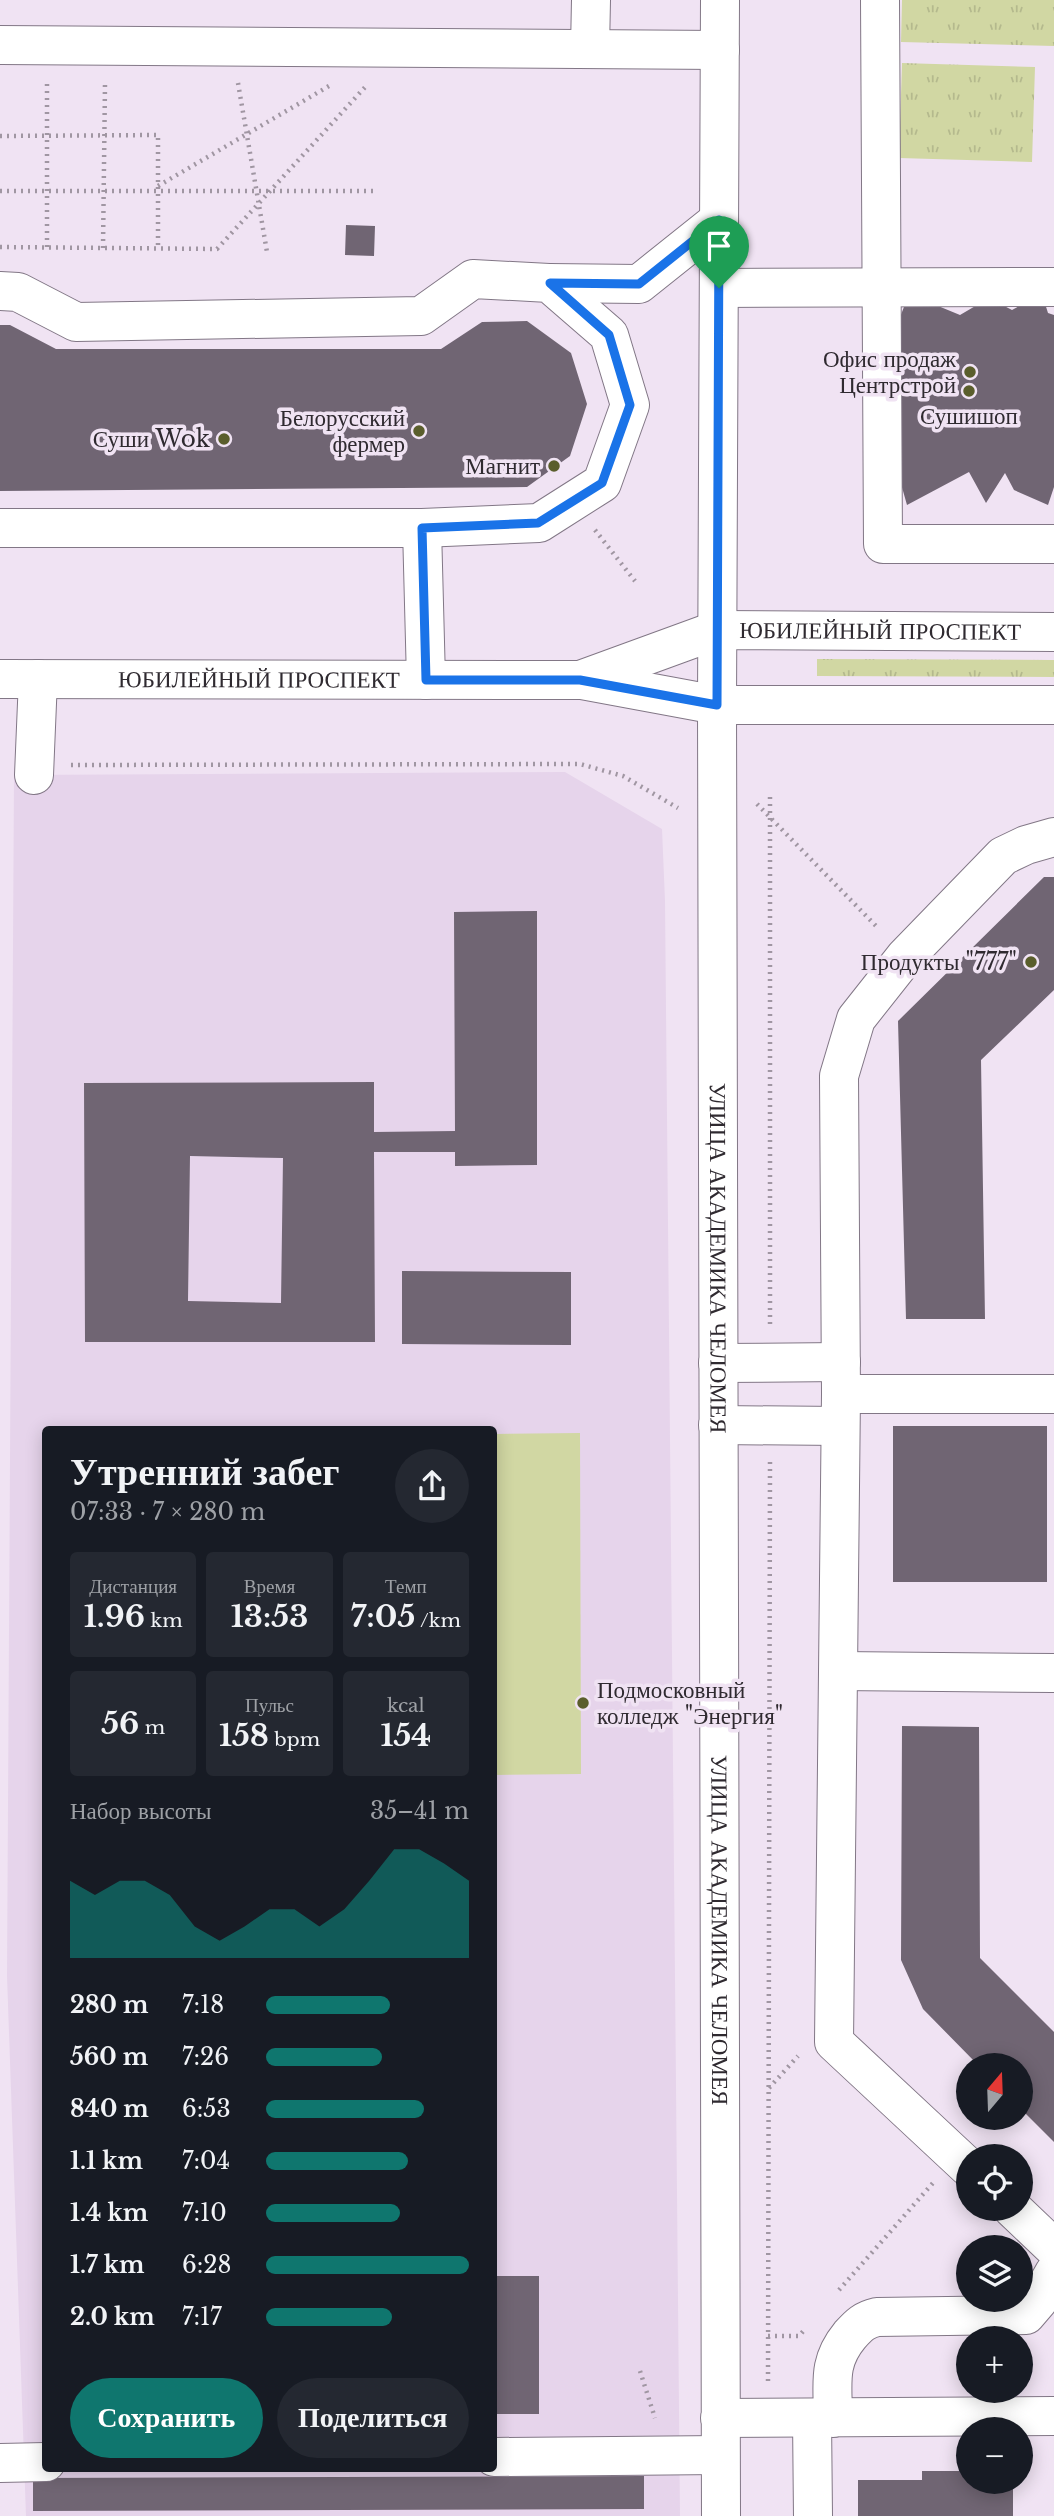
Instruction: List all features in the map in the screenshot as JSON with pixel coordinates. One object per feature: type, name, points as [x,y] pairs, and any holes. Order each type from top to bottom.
[{"type":"street","points":[[590,49],[591,0]]},
{"type":"street","name":"УЛИЦА АКАДЕМИКА ЧЕЛОМЕЯ","points":[[720,0],[717,630],[720,2516]]},
{"type":"street","points":[[880,0],[883,544],[1054,544]]},
{"type":"street","points":[[0,45],[237,47],[372,54],[590,49],[720,50]]},
{"type":"street","points":[[0,291],[18,292],[76,321],[421,316],[472,279],[639,284],[719,220]]},
{"type":"street","points":[[0,527],[422,528],[538,523],[602,483],[630,405],[609,335],[550,283]]},
{"type":"street","points":[[719,288],[1054,287]]},
{"type":"street","points":[[422,528],[426,680]]},
{"type":"street","name":"ЮБИЛЕЙНЫЙ ПРОСПЕКТ","points":[[0,679],[580,680],[717,630],[1054,632]]},
{"type":"street","points":[[34,770],[38,679]]},
{"type":"street","points":[[580,680],[717,705],[1054,705]]},
{"type":"street","points":[[956,2155],[834,2042],[841,1394],[839,1076],[856,1019],[905,957],[1003,856],[1026,845],[1054,837]]},
{"type":"street","points":[[718,1363],[769,1362],[841,1394]]},
{"type":"street","points":[[718,1425],[770,1425],[841,1394],[1054,1394]]},
{"type":"street","points":[[839,1671],[1054,1673]]},
{"type":"street","points":[[1026,2221],[1054,2248]]},
{"type":"street","points":[[813,2516],[822,2418],[835,2356],[849,2337],[866,2320],[877,2317],[1026,2315],[1038,2301],[1054,2273]]},
{"type":"street","points":[[497,2457],[667,2456],[720,2437],[822,2418],[1054,2416]]},
{"type":"street","points":[[0,2463],[42,2462]]},
{"type":"path","points":[[237,47],[237,79],[267,251]]},
{"type":"path","points":[[158,188],[372,54]]},
{"type":"path","points":[[0,247],[218,249],[372,80],[372,54]]},
{"type":"path","points":[[47,80],[47,247]]},
{"type":"path","points":[[103,247],[105,80]]},
{"type":"path","points":[[0,136],[158,135],[158,248]]},
{"type":"path","points":[[0,191],[158,188],[378,191]]},
{"type":"path","points":[[573,502],[635,582]]},
{"type":"path","points":[[34,770],[580,764],[622,776],[678,807],[678,821]]},
{"type":"path","points":[[769,1362],[770,793]]},
{"type":"path","points":[[757,804],[905,957]]},
{"type":"path","points":[[770,1425],[768,2336],[799,2336],[808,2326]]},
{"type":"path","points":[[834,2296],[956,2167]]},
{"type":"path","points":[[640,2371],[667,2456]]},
{"type":"shaded area","name":"Подмосковный колледж \"Энергия\"","points":[[565,772],[662,829],[665,901],[680,2516],[26,2516],[7,1976],[14,775]]},
{"type":"green space","points":[[902,0],[1054,0],[1054,46],[901,42]]},
{"type":"green space","points":[[902,63],[1035,67],[1032,162],[899,158]]},
{"type":"green space","points":[[817,659],[1054,660],[1054,677],[817,676]]},
{"type":"green space","points":[[580,1433],[581,1774],[497,1775],[497,1434]]},
{"type":"building","points":[[346,225],[375,226],[374,256],[345,255]]},
{"type":"building","name":"Офис продаж Центрстрой","points":[[909,294],[960,315],[989,298],[1012,310],[1042,294],[1048,313],[1054,315],[1054,487],[1048,505],[1014,490],[1005,473],[986,503],[969,472],[907,505],[892,452],[890,343]]},
{"type":"building","points":[[527,321],[571,353],[587,404],[570,456],[527,487],[0,491],[0,325],[10,325],[56,349],[441,349],[482,322]]},
{"type":"building","points":[[1044,877],[1054,877],[1054,990],[981,1060],[985,1319],[906,1319],[898,1021]]},
{"type":"building","points":[[537,911],[537,1165],[455,1166],[455,1152],[374,1152],[375,1342],[85,1342],[84,1083],[374,1082],[374,1132],[455,1131],[454,912]],"holes":[[[190,1156],[283,1158],[281,1303],[188,1301]]]},
{"type":"building","points":[[402,1271],[571,1272],[571,1345],[402,1344]]},
{"type":"building","points":[[893,1426],[1047,1426],[1047,1582],[893,1582]]},
{"type":"building","points":[[902,1726],[979,1727],[980,1958],[1054,2032],[1054,2142],[1033,2121],[1033,2053],[966,2053],[923,2009],[901,1960]]},
{"type":"building","points":[[497,2276],[539,2276],[539,2414],[497,2414]]},
{"type":"building","points":[[922,2471],[956,2471],[956,2494],[1013,2494],[1013,2516],[858,2516],[858,2480],[922,2480]]},
{"type":"building","points":[[644,2476],[644,2509],[33,2511],[33,2478]]},
{"type":"place","name":"Офис продаж Центрстрой","points":[[970,372]]},
{"type":"place","name":"Сушишоп","points":[[969,391]]},
{"type":"place","name":"Белорусский фермер","points":[[419,431]]},
{"type":"place","name":"Суши Wok","points":[[224,439]]},
{"type":"place","name":"Магнит","points":[[554,466]]},
{"type":"place","name":"Продукты \"777\"","points":[[1031,962]]},
{"type":"place","name":"Подмосковный колледж \"Энергия\"","points":[[583,1703]]},
{"type":"route","points":[[719,220],[719,288],[717,705],[580,680],[426,680],[422,528],[538,523],[602,483],[630,405],[609,335],[550,283],[639,284],[719,220]]}]
